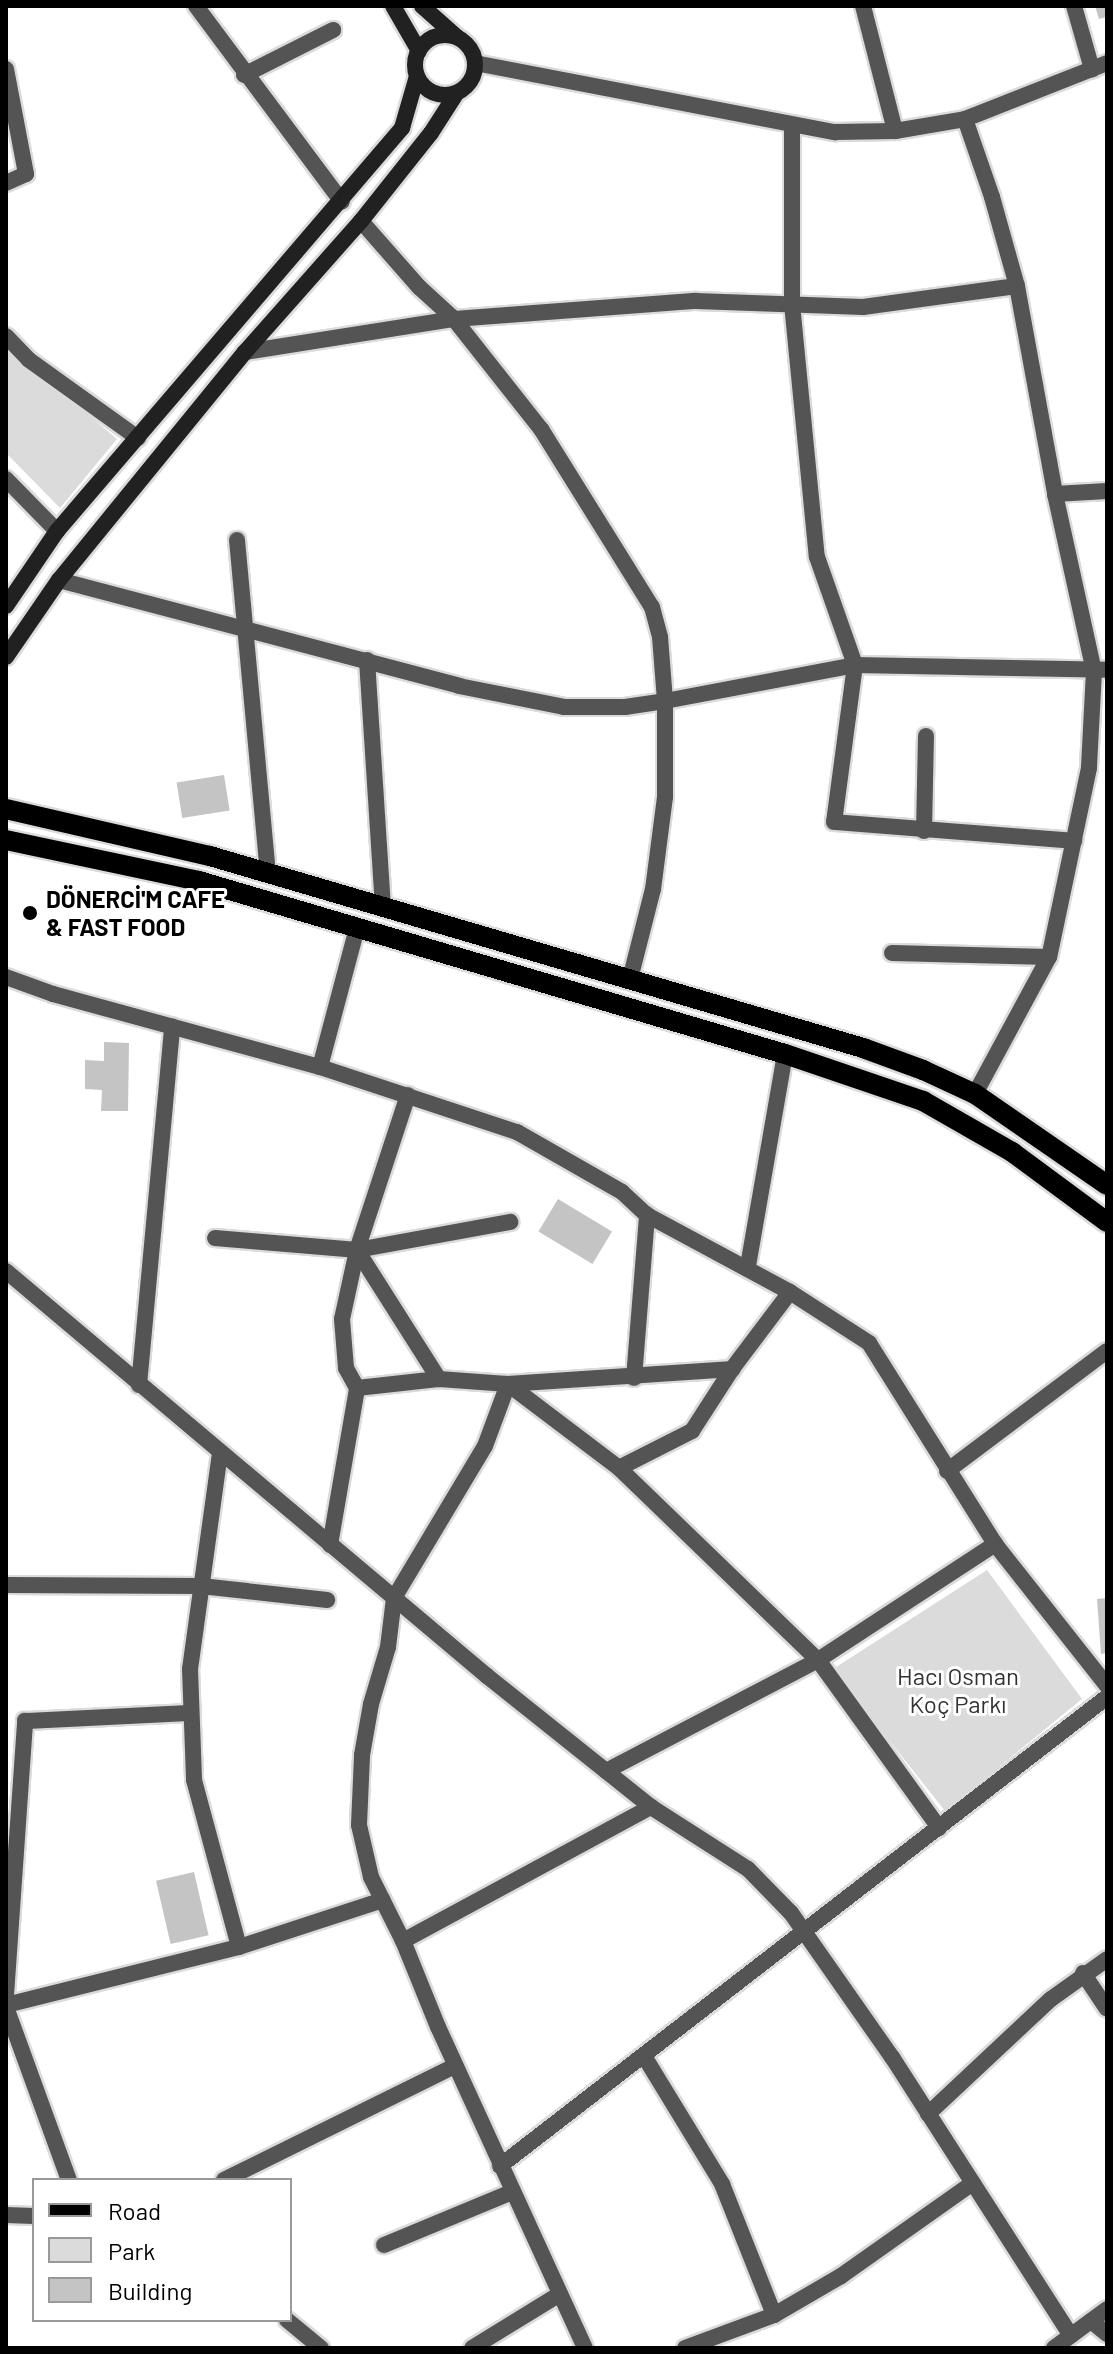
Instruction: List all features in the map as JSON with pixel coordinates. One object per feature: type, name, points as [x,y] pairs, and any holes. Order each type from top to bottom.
[{"type":"main road","points":[[6,606],[57,531],[342,202],[402,128],[417,76],[419,51],[393,6]]},
{"type":"main road","points":[[6,657],[59,580],[245,352],[361,221],[431,133],[456,94],[473,78],[475,63],[470,48],[422,6]]},
{"type":"main road","points":[[419,51],[435,37],[458,38]]},
{"type":"main road","points":[[417,76],[433,93],[456,94]]},
{"type":"main road","points":[[6,809],[268,873],[863,1048],[923,1070],[975,1094],[1107,1185]]},
{"type":"main road","points":[[6,840],[199,881],[785,1054],[923,1101],[965,1122],[1107,1222]]},
{"type":"street","points":[[196,6],[244,75],[342,202]]},
{"type":"street","points":[[863,6],[895,131]]},
{"type":"street","points":[[475,63],[835,132],[895,131],[965,119],[1100,66],[1074,6]]},
{"type":"street","points":[[244,75],[333,30]]},
{"type":"street","points":[[6,69],[26,174],[6,183]]},
{"type":"street","points":[[965,119],[992,197],[1017,286],[1055,494],[1100,670],[1089,768],[1049,957],[975,1094]]},
{"type":"street","points":[[792,125],[792,304],[817,557],[855,665],[834,822],[1074,841]]},
{"type":"street","points":[[361,221],[419,287],[454,319],[541,429],[652,607],[660,637],[665,701],[665,797],[653,889],[630,979]]},
{"type":"street","points":[[245,352],[454,319],[696,301],[863,307],[1017,286]]},
{"type":"street","points":[[6,336],[29,360],[138,438]]},
{"type":"street","points":[[6,479],[57,531]]},
{"type":"street","points":[[1055,494],[1107,491]]},
{"type":"street","points":[[237,540],[268,873]]},
{"type":"street","points":[[59,580],[459,686],[564,707],[625,707],[855,665],[1100,670]]},
{"type":"street","points":[[367,660],[383,906]]},
{"type":"street","points":[[924,831],[926,736]]},
{"type":"street","points":[[320,1067],[357,928]]},
{"type":"street","points":[[892,953],[1049,957]]},
{"type":"street","points":[[6,977],[320,1067],[517,1132],[622,1192],[647,1215],[748,1266],[790,1292],[869,1343],[995,1544],[1107,1686]]},
{"type":"street","points":[[139,1385],[172,1027]]},
{"type":"street","points":[[748,1266],[785,1054]]},
{"type":"street","points":[[330,1545],[357,1388],[346,1368],[342,1319],[357,1250],[408,1095]]},
{"type":"street","points":[[634,1378],[647,1215]]},
{"type":"street","points":[[215,1238],[357,1250],[510,1222]]},
{"type":"street","points":[[357,1250],[439,1379]]},
{"type":"street","points":[[6,1271],[330,1545],[606,1771],[651,1807],[748,1869],[805,1933],[928,2114],[1071,2336]]},
{"type":"street","points":[[619,1468],[692,1431],[732,1369],[790,1292]]},
{"type":"street","points":[[947,1471],[1107,1351]]},
{"type":"street","points":[[357,1388],[439,1379],[508,1384],[634,1378],[732,1369]]},
{"type":"street","points":[[508,1384],[619,1468],[818,1660],[939,1828]]},
{"type":"street","points":[[508,1384],[485,1446],[394,1598],[388,1647],[366,1729],[359,1825],[371,1877],[403,1941],[455,2066],[585,2348]]},
{"type":"street","points":[[220,1453],[190,1669],[191,1713],[194,1780],[239,1947]]},
{"type":"street","points":[[606,1771],[818,1660],[995,1544]]},
{"type":"street","points":[[6,1585],[201,1586],[327,1600]]},
{"type":"street","points":[[500,2166],[1107,1697]]},
{"type":"street","points":[[6,1722],[191,1713]]},
{"type":"street","points":[[6,1995],[25,1721]]},
{"type":"street","points":[[403,1941],[651,1807]]},
{"type":"street","points":[[68,2178],[6,2006],[239,1947],[383,1900]]},
{"type":"street","points":[[928,2114],[1083,1973],[1107,1959]]},
{"type":"street","points":[[1083,1973],[1107,2009]]},
{"type":"street","points":[[644,2056],[722,2184],[774,2315]]},
{"type":"street","points":[[228,2178],[455,2066]]},
{"type":"street","points":[[685,2348],[774,2315],[841,2276],[973,2183]]},
{"type":"street","points":[[384,2245],[512,2192]]},
{"type":"street","points":[[6,2215],[32,2216]]},
{"type":"street","points":[[472,2348],[558,2295]]},
{"type":"street","points":[[1054,2348],[1107,2309]]},
{"type":"street","points":[[1091,2321],[1107,2334]]},
{"type":"street","points":[[289,2322],[321,2348]]},
{"type":"green space","points":[[12,351],[117,439],[60,508],[6,453],[6,355]]},
{"type":"green space","name":"Hacı Osman Koç Parkı","points":[[987,1570],[1082,1699],[945,1811],[833,1669]]},
{"type":"building","points":[[1095,6],[1107,6],[1107,17],[1099,19]]},
{"type":"building","points":[[224,775],[230,811],[182,818],[177,783]]},
{"type":"building","points":[[104,1042],[129,1043],[128,1111],[101,1111],[102,1090],[85,1089],[85,1060],[104,1061]]},
{"type":"building","points":[[558,1199],[612,1231],[592,1264],[538,1232]]},
{"type":"building","points":[[1107,1598],[1107,1653],[1101,1654],[1097,1599]]},
{"type":"building","points":[[194,1872],[209,1935],[171,1944],[156,1881]]},
{"type":"place","name":"DÖNERCİ'M CAFE & FAST FOOD","points":[[30,913]]}]
